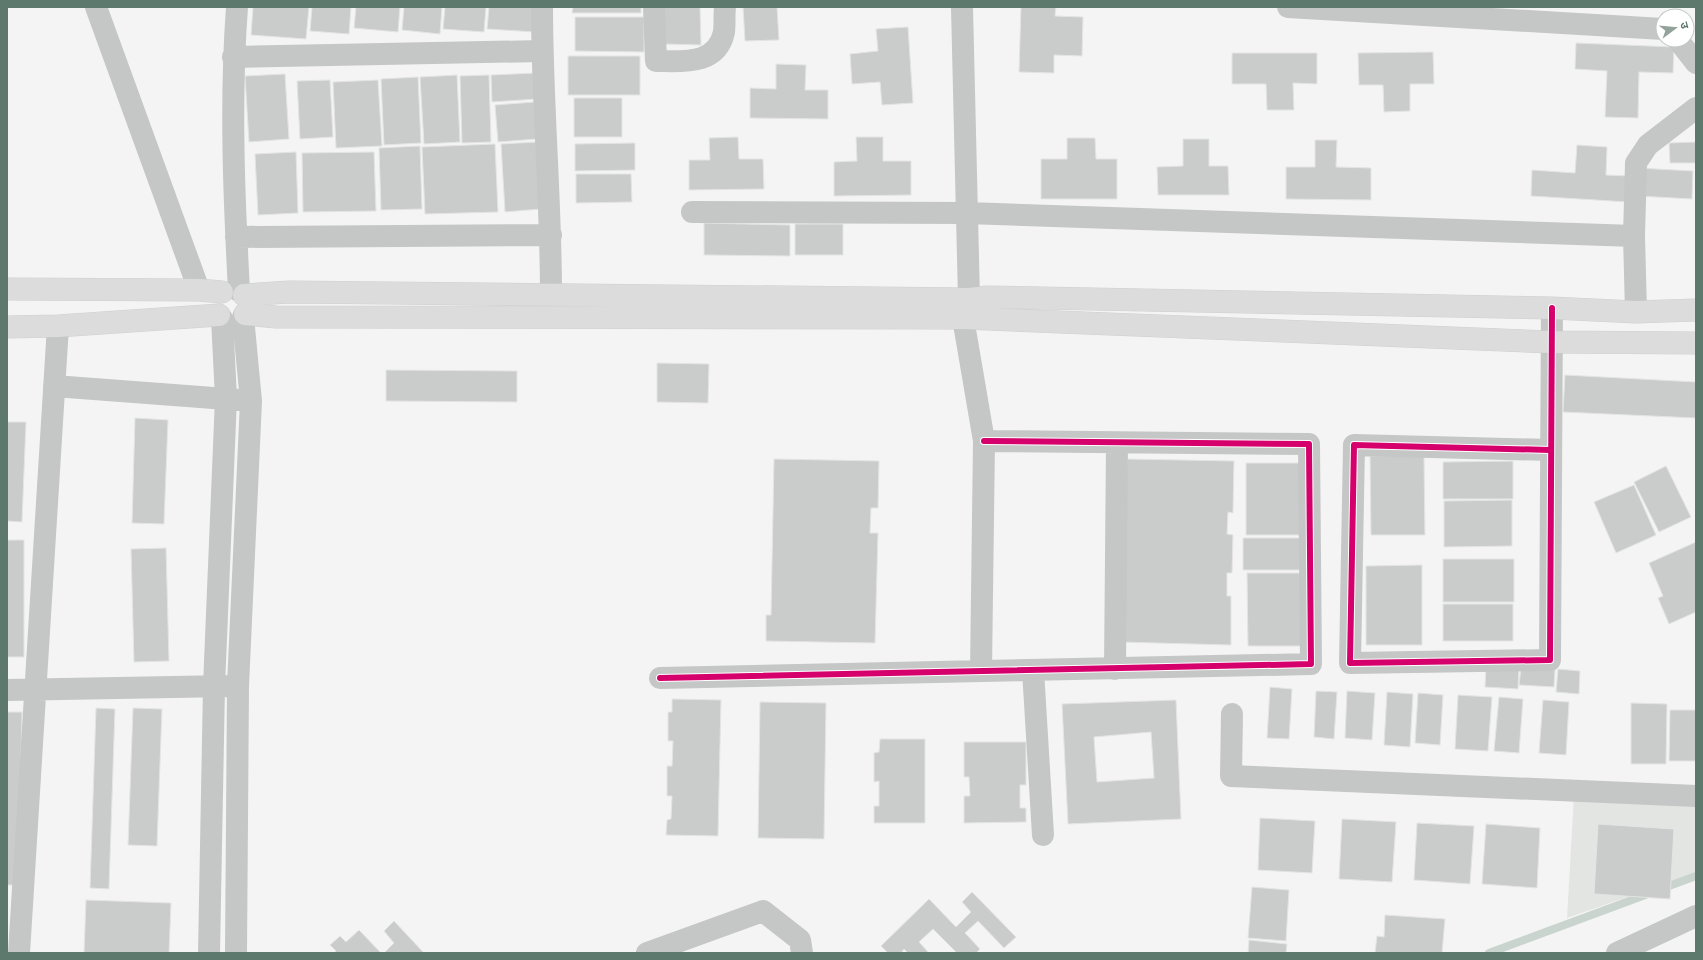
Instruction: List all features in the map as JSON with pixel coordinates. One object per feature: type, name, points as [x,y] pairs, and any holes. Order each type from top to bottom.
[{"type":"main road","points":[[7,289],[199,290],[239,302],[276,317],[973,305],[1551,342],[1696,343]]},
{"type":"main road","points":[[7,327],[58,326],[220,317],[216,303],[239,302],[289,292],[550,294],[973,305],[1552,308],[1636,312],[1696,310]]},
{"type":"street","points":[[96,7],[199,290]]},
{"type":"street","points":[[236,953],[238,686],[251,401],[239,302],[236,237],[233,57],[237,7]]},
{"type":"street","points":[[542,7],[542,51],[551,235],[550,294]]},
{"type":"street","points":[[654,7],[656,61],[694,62],[709,55],[720,44],[724,32],[724,7]]},
{"type":"street","points":[[962,7],[967,213],[984,441],[981,672]]},
{"type":"street","points":[[1288,7],[1488,13],[1655,28]]},
{"type":"street","points":[[1684,48],[1696,63]]},
{"type":"street","points":[[233,57],[542,51]]},
{"type":"street","points":[[1636,312],[1634,236],[1636,163],[1648,145],[1696,108]]},
{"type":"street","points":[[692,212],[967,213],[1634,236]]},
{"type":"street","points":[[236,237],[551,235]]},
{"type":"street","points":[[1550,450],[1354,445],[1350,663],[1550,660],[1552,308]]},
{"type":"street","points":[[209,953],[214,686],[226,398],[220,317]]},
{"type":"street","points":[[15,950],[58,326]]},
{"type":"street","points":[[54,386],[251,401]]},
{"type":"street","points":[[660,678],[1311,664],[1309,444],[984,441]]},
{"type":"street","points":[[1115,669],[1117,443]]},
{"type":"street","points":[[1033,670],[1043,835]]},
{"type":"street","points":[[7,690],[238,686]]},
{"type":"street","points":[[1232,714],[1231,776],[1696,796]]},
{"type":"street","points":[[646,953],[763,912],[800,940],[802,953]]},
{"type":"street","points":[[1617,953],[1696,916]]},
{"type":"shaded area","points":[[1574,795],[1696,799],[1696,873],[1567,918]]},
{"type":"building","points":[[253,7],[309,7],[306,39],[251,35]]},
{"type":"building","points":[[312,7],[351,7],[349,34],[310,31]]},
{"type":"building","points":[[356,7],[400,7],[398,32],[354,28]]},
{"type":"building","points":[[404,7],[442,7],[440,34],[402,30]]},
{"type":"building","points":[[445,7],[486,7],[484,32],[443,29]]},
{"type":"building","points":[[489,7],[536,7],[534,32],[487,29]]},
{"type":"building","points":[[573,7],[641,7],[641,13],[572,13]]},
{"type":"building","points":[[663,7],[700,7],[701,45],[663,44]]},
{"type":"building","points":[[743,7],[777,7],[779,40],[745,41]]},
{"type":"building","points":[[1021,7],[1056,7],[1055,16],[1083,17],[1082,56],[1054,55],[1054,73],[1019,72]]},
{"type":"building","points":[[575,17],[644,17],[644,52],[575,51]]},
{"type":"building","points":[[908,27],[913,103],[882,105],[880,82],[852,84],[850,54],[878,51],[876,29]]},
{"type":"building","points":[[1576,43],[1674,48],[1673,73],[1639,72],[1638,118],[1605,117],[1607,71],[1575,69]]},
{"type":"building","points":[[1433,52],[1434,84],[1410,84],[1410,111],[1384,112],[1383,85],[1359,85],[1358,53]]},
{"type":"building","points":[[1232,53],[1317,53],[1317,84],[1293,83],[1294,110],[1267,110],[1266,84],[1232,84]]},
{"type":"building","points":[[568,56],[640,56],[640,95],[568,95]]},
{"type":"building","points":[[776,64],[806,65],[805,90],[828,90],[828,119],[750,118],[750,88],[776,89]]},
{"type":"building","points":[[536,73],[537,99],[492,102],[491,75]]},
{"type":"building","points":[[285,74],[289,139],[249,142],[245,76]]},
{"type":"building","points":[[457,75],[460,142],[424,144],[420,77]]},
{"type":"building","points":[[489,75],[491,142],[462,143],[460,76]]},
{"type":"building","points":[[418,77],[421,143],[384,145],[381,79]]},
{"type":"building","points":[[330,80],[333,137],[300,139],[297,81]]},
{"type":"building","points":[[378,80],[382,146],[336,148],[333,82]]},
{"type":"building","points":[[574,98],[622,98],[622,137],[574,137]]},
{"type":"building","points":[[534,102],[537,139],[498,142],[495,105]]},
{"type":"building","points":[[738,137],[739,159],[763,159],[764,189],[689,190],[689,160],[710,160],[709,138]]},
{"type":"building","points":[[856,137],[883,137],[883,161],[911,161],[911,195],[834,196],[834,162],[857,161]]},
{"type":"building","points":[[1067,138],[1095,138],[1096,159],[1117,159],[1117,199],[1041,199],[1041,159],[1067,159]]},
{"type":"building","points":[[1183,139],[1209,139],[1209,166],[1228,166],[1229,195],[1158,195],[1157,167],[1183,166]]},
{"type":"building","points":[[1315,140],[1337,140],[1336,167],[1371,168],[1371,200],[1286,199],[1286,167],[1315,167]]},
{"type":"building","points":[[536,142],[541,209],[505,212],[501,144]]},
{"type":"building","points":[[1696,142],[1696,163],[1670,163],[1669,143]]},
{"type":"building","points":[[635,143],[635,170],[575,171],[575,144]]},
{"type":"building","points":[[495,144],[498,212],[425,214],[422,147]]},
{"type":"building","points":[[1577,145],[1607,147],[1606,175],[1630,176],[1628,202],[1531,196],[1532,170],[1575,173]]},
{"type":"building","points":[[420,146],[422,209],[381,210],[379,148]]},
{"type":"building","points":[[296,152],[298,213],[258,215],[255,154]]},
{"type":"building","points":[[374,152],[376,211],[303,212],[302,153]]},
{"type":"building","points":[[1639,168],[1693,171],[1692,199],[1638,196]]},
{"type":"building","points":[[576,174],[631,174],[632,202],[576,203]]},
{"type":"building","points":[[704,223],[790,225],[790,256],[704,255]]},
{"type":"building","points":[[795,224],[843,224],[843,255],[795,255]]},
{"type":"building","points":[[657,363],[709,364],[708,403],[657,402]]},
{"type":"building","points":[[386,370],[517,371],[517,402],[386,401]]},
{"type":"building","points":[[1565,375],[1696,382],[1696,418],[1563,412]]},
{"type":"building","points":[[135,418],[168,420],[164,524],[132,523]]},
{"type":"building","points":[[7,422],[26,422],[22,522],[7,521]]},
{"type":"building","points":[[1370,456],[1424,456],[1425,535],[1371,535]]},
{"type":"building","points":[[774,459],[879,461],[878,508],[871,508],[870,533],[878,533],[875,643],[766,641],[766,615],[771,615]]},
{"type":"building","points":[[1127,459],[1234,461],[1233,513],[1228,512],[1227,534],[1233,535],[1232,573],[1227,573],[1227,596],[1231,596],[1231,645],[1119,642]]},
{"type":"building","points":[[1513,461],[1513,499],[1443,499],[1443,462]]},
{"type":"building","points":[[1246,463],[1303,463],[1303,535],[1246,535]]},
{"type":"building","points":[[1666,466],[1691,517],[1659,532],[1634,482]]},
{"type":"building","points":[[1634,485],[1656,535],[1616,553],[1594,502]]},
{"type":"building","points":[[1512,500],[1512,546],[1444,547],[1444,501]]},
{"type":"building","points":[[1243,538],[1304,538],[1304,570],[1243,570]]},
{"type":"building","points":[[7,540],[24,540],[24,657],[7,657]]},
{"type":"building","points":[[1696,542],[1696,612],[1669,624],[1658,598],[1663,596],[1649,563]]},
{"type":"building","points":[[166,548],[169,661],[134,662],[131,549]]},
{"type":"building","points":[[1443,559],[1514,559],[1514,602],[1443,602]]},
{"type":"building","points":[[1422,565],[1422,645],[1366,645],[1366,566]]},
{"type":"building","points":[[1247,573],[1302,573],[1302,646],[1248,646]]},
{"type":"building","points":[[1443,604],[1513,604],[1513,641],[1443,641]]},
{"type":"building","points":[[1486,666],[1519,669],[1518,689],[1485,687]]},
{"type":"building","points":[[1521,668],[1555,670],[1554,687],[1519,685]]},
{"type":"building","points":[[1558,669],[1580,671],[1579,694],[1556,692]]},
{"type":"building","points":[[1270,687],[1292,689],[1289,739],[1267,738]]},
{"type":"building","points":[[1316,691],[1337,692],[1334,739],[1314,737]]},
{"type":"building","points":[[1347,691],[1375,693],[1372,740],[1345,738]]},
{"type":"building","points":[[1387,692],[1413,694],[1410,747],[1384,745]]},
{"type":"building","points":[[1418,693],[1443,695],[1440,745],[1415,743]]},
{"type":"building","points":[[1458,695],[1492,697],[1488,751],[1455,749]]},
{"type":"building","points":[[1499,697],[1523,699],[1519,753],[1494,751]]},
{"type":"building","points":[[672,699],[721,700],[718,836],[666,835],[667,820],[671,819],[672,796],[667,796],[667,766],[672,766],[673,741],[668,741],[668,712],[672,712]]},
{"type":"building","points":[[1176,700],[1181,819],[1068,824],[1062,704]],"holes":[[[1151,732],[1154,778],[1097,782],[1094,737]]]},
{"type":"building","points":[[1543,700],[1569,702],[1566,755],[1539,753]]},
{"type":"building","points":[[760,702],[826,703],[824,839],[758,838]]},
{"type":"building","points":[[1631,703],[1667,704],[1666,764],[1631,764]]},
{"type":"building","points":[[96,708],[115,709],[109,889],[90,888]]},
{"type":"building","points":[[133,708],[162,709],[157,846],[128,845]]},
{"type":"building","points":[[1670,710],[1696,710],[1696,761],[1669,761]]},
{"type":"building","points":[[7,712],[22,712],[18,885],[7,885]]},
{"type":"building","points":[[880,739],[925,739],[925,823],[874,823],[874,806],[879,806],[879,781],[874,782],[874,753],[879,752]]},
{"type":"building","points":[[964,742],[1026,742],[1026,785],[1020,785],[1020,808],[1026,808],[1026,822],[964,823],[964,796],[970,796],[969,777],[964,777]]},
{"type":"building","points":[[1260,818],[1315,821],[1312,873],[1258,870]]},
{"type":"building","points":[[1342,819],[1396,822],[1392,882],[1339,879]]},
{"type":"building","points":[[1417,823],[1474,826],[1470,884],[1414,880]]},
{"type":"building","points":[[1486,824],[1540,828],[1537,888],[1482,884]]},
{"type":"building","points":[[1598,824],[1674,829],[1670,899],[1594,894]]},
{"type":"building","points":[[1252,887],[1289,890],[1286,941],[1248,938]]},
{"type":"building","points":[[972,892],[1016,937],[1004,948],[978,921],[965,933],[980,949],[976,953],[957,953],[933,929],[919,942],[929,953],[908,953],[904,949],[901,953],[888,953],[881,946],[929,899],[956,927],[971,912],[962,902]]},
{"type":"building","points":[[86,900],[171,903],[169,953],[84,953]]},
{"type":"building","points":[[1385,915],[1445,919],[1442,953],[1375,953],[1377,936],[1384,937]]},
{"type":"building","points":[[394,921],[424,953],[384,953],[394,943],[384,931]]},
{"type":"building","points":[[359,930],[381,953],[334,953],[336,951],[330,945],[340,936],[346,942]]},
{"type":"building","points":[[1249,940],[1287,944],[1286,953],[1248,953]]},
{"type":"waterway","points":[[1661,889],[1696,876]]},
{"type":"waterway","points":[[1489,953],[1648,894]]},
{"type":"cycle path","points":[[1550,450],[1354,445],[1350,663],[1550,660],[1552,308]]},
{"type":"cycle path","points":[[660,678],[1311,664],[1309,444],[984,441]]}]
